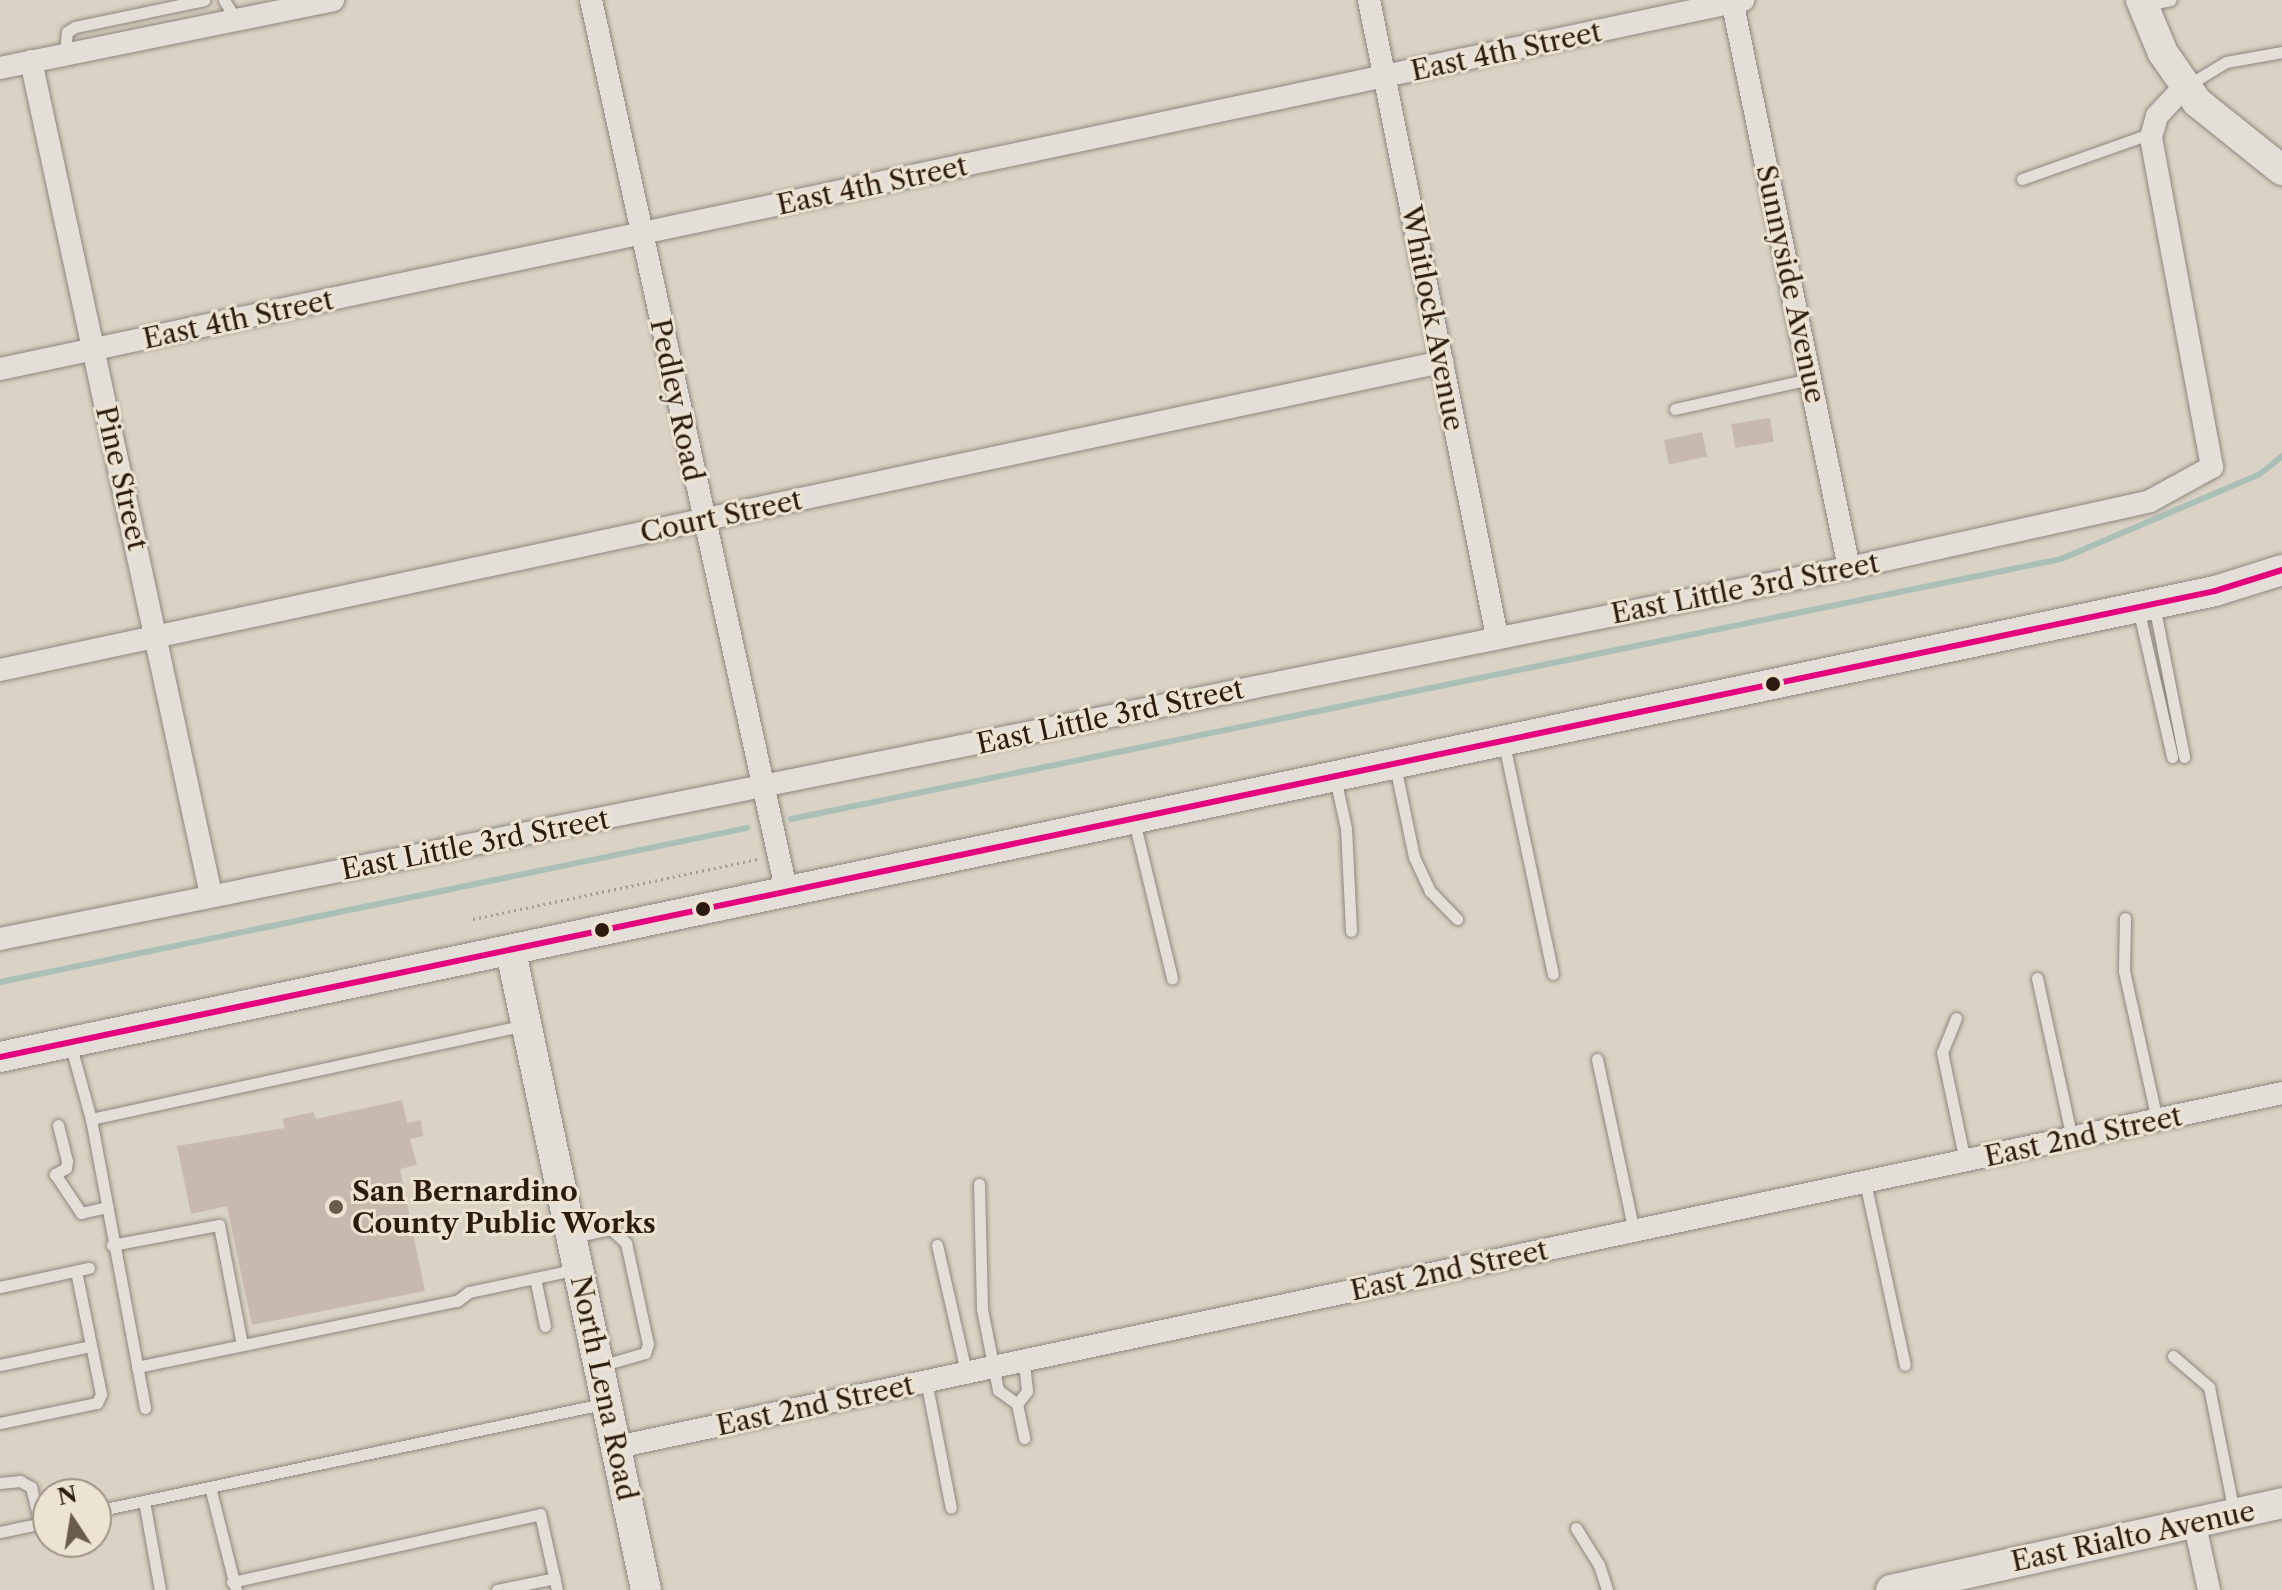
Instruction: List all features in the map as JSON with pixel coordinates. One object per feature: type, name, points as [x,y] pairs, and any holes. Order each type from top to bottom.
[{"type":"main road","points":[[2151,2],[2184,87],[2219,122],[2282,170]]},
{"type":"main road","points":[[0,1057],[2146,606],[2282,570]]},
{"type":"main road","name":"North Lena Road","points":[[511,952],[646,1590]]},
{"type":"main road","name":"East Rialto Avenue","points":[[1891,1590],[2282,1503]]},
{"type":"street","points":[[0,68],[333,0]]},
{"type":"street","name":"Pedley Road","points":[[591,0],[787,894]]},
{"type":"street","name":"Whitlock Avenue","points":[[1369,0],[1497,636]]},
{"type":"street","name":"East 4th Street","points":[[0,369],[1736,1]]},
{"type":"street","name":"Sunnyside Avenue","points":[[1736,1],[1849,568]]},
{"type":"street","name":"Pine Street","points":[[31,61],[158,636],[211,895]]},
{"type":"street","points":[[2152,133],[2165,104],[2184,87]]},
{"type":"street","name":"East Little 3rd Street","points":[[0,939],[763,788],[1497,636],[1849,568],[2150,501],[2212,467],[2152,133]]},
{"type":"street","name":"Court Street","points":[[0,670],[1442,362]]},
{"type":"street","name":"East 2nd Street","points":[[617,1447],[2282,1093]]},
{"type":"street","points":[[2194,1521],[2209,1590]]},
{"type":"lane","points":[[65,54],[67,32],[75,27],[204,0]]},
{"type":"lane","points":[[224,0],[236,20]]},
{"type":"lane","points":[[2184,87],[2226,62],[2282,52]]},
{"type":"lane","points":[[2022,179],[2152,133]]},
{"type":"lane","points":[[1675,409],[1810,379]]},
{"type":"lane","points":[[2146,606],[2178,757]]},
{"type":"lane","points":[[1504,741],[1553,974]]},
{"type":"lane","points":[[1395,765],[1414,857],[1430,891],[1457,919]]},
{"type":"lane","points":[[1335,777],[1346,828],[1351,931]]},
{"type":"lane","points":[[1134,820],[1172,978]]},
{"type":"lane","points":[[2125,918],[2124,971],[2157,1120]]},
{"type":"lane","points":[[2037,978],[2072,1138]]},
{"type":"lane","points":[[1956,1018],[1942,1052],[1965,1161]]},
{"type":"lane","points":[[91,1119],[527,1025]]},
{"type":"lane","points":[[69,1043],[91,1119],[112,1245],[145,1408]]},
{"type":"lane","points":[[1597,1059],[1634,1231]]},
{"type":"lane","points":[[58,1125],[67,1161],[66,1168],[55,1174],[81,1213],[107,1207]]},
{"type":"lane","points":[[1865,1182],[1905,1365]]},
{"type":"lane","points":[[979,1184],[982,1309],[992,1367],[998,1390],[1017,1404],[1024,1438]]},
{"type":"lane","points":[[112,1245],[219,1225],[242,1344]]},
{"type":"lane","points":[[572,1237],[611,1229],[626,1243],[645,1329],[645,1353],[599,1366]]},
{"type":"lane","points":[[937,1245],[966,1372]]},
{"type":"lane","points":[[0,1287],[89,1268]]},
{"type":"lane","points":[[137,1367],[457,1301],[469,1292],[579,1268]]},
{"type":"lane","points":[[0,1423],[97,1403],[101,1394],[76,1271]]},
{"type":"lane","points":[[535,1278],[545,1326]]},
{"type":"lane","points":[[0,1365],[91,1346]]},
{"type":"lane","points":[[2173,1356],[2209,1387],[2234,1513]]},
{"type":"lane","points":[[1017,1404],[1027,1391],[1024,1360]]},
{"type":"lane","points":[[926,1381],[951,1508]]},
{"type":"lane","points":[[112,1508],[607,1402]]},
{"type":"lane","points":[[0,1483],[20,1481],[32,1490]]},
{"type":"lane","points":[[210,1487],[234,1586],[540,1514],[556,1584],[497,1590]]},
{"type":"lane","points":[[144,1501],[160,1590]]},
{"type":"lane","points":[[0,1532],[32,1525]]},
{"type":"lane","points":[[1576,1528],[1599,1565],[1607,1590]]},
{"type":"path","points":[[473,919],[778,854]]},
{"type":"building","points":[[1770,418],[1774,442],[1735,448],[1731,424]]},
{"type":"building","points":[[1702,432],[1707,456],[1669,465],[1664,440]]},
{"type":"building","name":"San Bernardino County Public Works","points":[[402,1100],[407,1123],[421,1120],[423,1136],[410,1139],[417,1165],[400,1169],[425,1291],[252,1325],[227,1206],[191,1214],[177,1146],[285,1128],[282,1119],[313,1112],[316,1119]]},
{"type":"waterway","points":[[791,819],[2061,559],[2260,474],[2282,456]]},
{"type":"waterway","points":[[0,982],[747,828]]},
{"type":"transit line","points":[[0,1057],[2215,591],[2282,570]]},
{"type":"place","name":"San Bernardino County Public Works","points":[[336,1207]]}]
